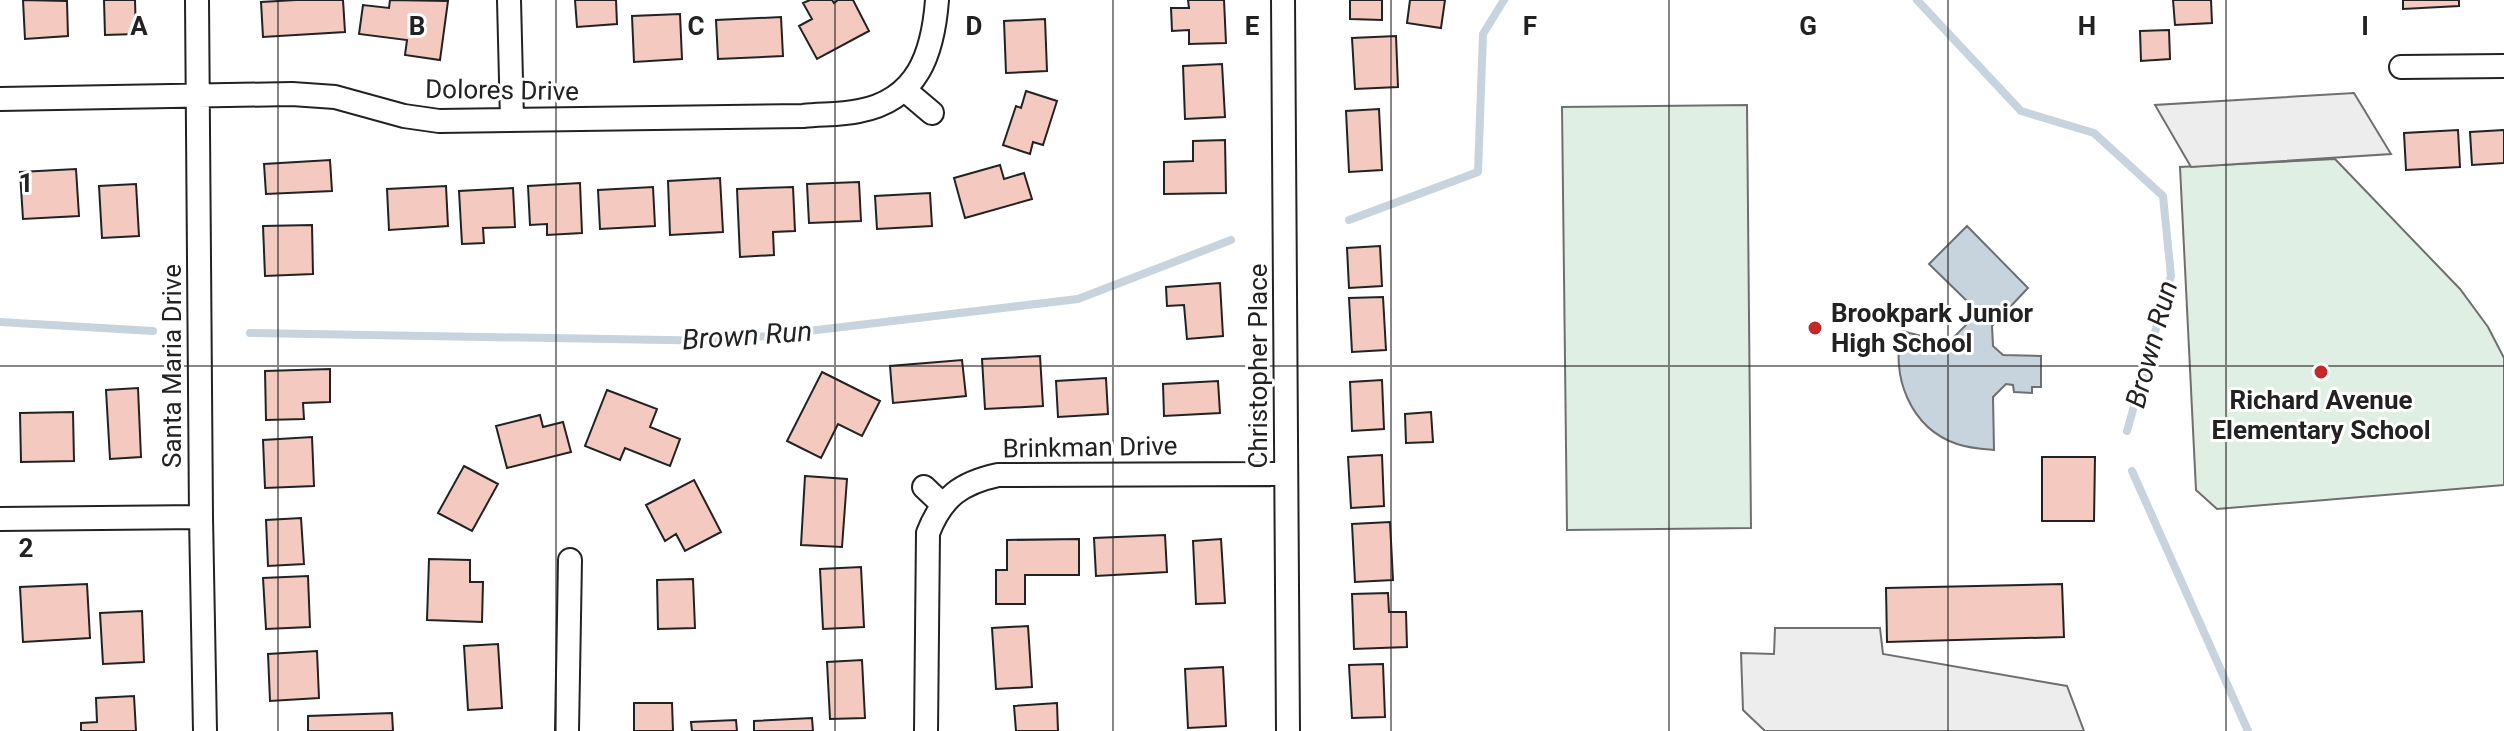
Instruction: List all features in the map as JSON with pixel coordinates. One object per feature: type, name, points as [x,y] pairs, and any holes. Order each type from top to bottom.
[{"type":"street","name":"Santa Maria Drive","points":[[197,0],[205,731]]},
{"type":"street","points":[[509,0],[512,120]]},
{"type":"street","points":[[932,113],[906,91],[920,70],[931,42],[937,0]]},
{"type":"street","name":"Christopher Place","points":[[1283,0],[1288,731]]},
{"type":"street","points":[[2401,67],[2504,66]]},
{"type":"street","name":"Dolores Drive","points":[[0,99],[292,94],[335,97],[404,116],[439,121],[803,116],[860,111],[884,104],[906,91]]},
{"type":"street","name":"Brinkman Drive","points":[[942,504],[967,484],[998,475],[1286,474]]},
{"type":"street","points":[[924,487],[942,504],[928,533],[926,731]]},
{"type":"street","points":[[0,519],[201,517]]},
{"type":"street","points":[[567,731],[570,560]]},
{"type":"green space","points":[[1747,105],[1751,528],[1567,530],[1562,107]]},
{"type":"green space","points":[[2335,159],[2460,289],[2488,327],[2504,358],[2504,485],[2217,509],[2196,490],[2180,167]]},
{"type":"shaded area","points":[[2354,93],[2391,154],[2191,167],[2155,105]]},
{"type":"shaded area","points":[[1967,226],[2028,288],[1992,326],[1993,346],[2003,355],[2041,356],[2041,387],[2032,387],[2032,393],[2014,392],[2013,385],[2006,384],[1993,397],[1994,450],[1957,444],[1927,426],[1907,398],[1899,365],[1902,331],[1948,343],[1971,320],[1969,303],[1929,264]]},
{"type":"shaded area","points":[[1775,628],[1880,628],[1883,654],[2067,686],[2084,731],[1765,731],[1743,710],[1741,653],[1774,654]]},
{"type":"building","points":[[23,0],[67,1],[68,36],[25,39]]},
{"type":"building","points":[[104,0],[135,0],[136,34],[105,35]]},
{"type":"building","points":[[343,0],[345,32],[263,37],[261,2]]},
{"type":"building","points":[[390,0],[448,1],[440,60],[405,55],[407,40],[359,34],[363,5],[389,8]]},
{"type":"building","points":[[575,0],[616,0],[617,24],[577,27]]},
{"type":"building","points":[[832,0],[834,3],[853,0],[869,31],[817,59],[799,26],[812,19],[803,3]]},
{"type":"building","points":[[1188,0],[1224,0],[1226,43],[1189,44],[1189,30],[1172,31],[1171,8],[1189,8]]},
{"type":"building","points":[[1350,0],[1382,0],[1382,20],[1350,19]]},
{"type":"building","points":[[1410,0],[1445,0],[1441,28],[1407,23]]},
{"type":"building","points":[[2173,0],[2211,0],[2212,23],[2175,25]]},
{"type":"building","points":[[2403,0],[2459,0],[2459,6],[2403,9]]},
{"type":"building","points":[[680,14],[682,59],[634,62],[632,16]]},
{"type":"building","points":[[781,17],[783,56],[718,59],[716,20]]},
{"type":"building","points":[[1045,19],[1047,71],[1006,73],[1004,21]]},
{"type":"building","points":[[2169,30],[2170,59],[2141,61],[2140,31]]},
{"type":"building","points":[[1396,36],[1398,87],[1355,89],[1352,38]]},
{"type":"building","points":[[1222,64],[1225,117],[1185,119],[1183,66]]},
{"type":"building","points":[[1026,91],[1057,101],[1043,145],[1033,142],[1030,154],[1003,145],[1016,106],[1021,108]]},
{"type":"building","points":[[1379,109],[1382,170],[1349,172],[1346,111]]},
{"type":"building","points":[[2458,130],[2460,167],[2406,170],[2404,133]]},
{"type":"building","points":[[2504,130],[2504,163],[2472,165],[2470,132]]},
{"type":"building","points":[[1225,140],[1226,193],[1164,194],[1164,162],[1193,161],[1193,141]]},
{"type":"building","points":[[330,160],[332,191],[266,194],[264,164]]},
{"type":"building","points":[[1000,165],[1004,179],[1024,173],[1032,199],[965,218],[954,178]]},
{"type":"building","points":[[76,169],[79,216],[23,219],[20,172]]},
{"type":"building","points":[[720,178],[723,232],[670,235],[668,181]]},
{"type":"building","points":[[859,182],[861,221],[809,223],[807,184]]},
{"type":"building","points":[[580,183],[582,233],[547,235],[547,224],[530,225],[528,186]]},
{"type":"building","points":[[136,184],[139,236],[102,238],[99,186]]},
{"type":"building","points":[[446,186],[448,226],[389,230],[387,189]]},
{"type":"building","points":[[653,187],[655,226],[600,229],[598,190]]},
{"type":"building","points":[[793,187],[795,231],[773,232],[774,255],[740,257],[737,189]]},
{"type":"building","points":[[513,188],[515,227],[483,228],[484,243],[462,244],[459,191]]},
{"type":"building","points":[[930,193],[932,226],[877,229],[875,196]]},
{"type":"building","points":[[312,225],[313,274],[265,276],[263,226]]},
{"type":"building","points":[[1380,246],[1382,286],[1349,288],[1347,248]]},
{"type":"building","points":[[1220,283],[1223,336],[1187,339],[1184,305],[1167,306],[1166,287]]},
{"type":"building","points":[[1383,297],[1386,350],[1352,352],[1349,298]]},
{"type":"building","points":[[1040,356],[1043,406],[985,409],[982,359]]},
{"type":"building","points":[[962,360],[966,396],[893,403],[890,366]]},
{"type":"building","points":[[330,369],[330,402],[303,403],[304,419],[266,420],[265,371]]},
{"type":"building","points":[[822,372],[880,401],[862,436],[838,424],[821,458],[787,441]]},
{"type":"building","points":[[1106,378],[1108,414],[1058,417],[1056,381]]},
{"type":"building","points":[[1382,380],[1384,429],[1352,431],[1350,382]]},
{"type":"building","points":[[1218,381],[1220,413],[1164,416],[1163,384]]},
{"type":"building","points":[[138,388],[141,457],[110,459],[106,390]]},
{"type":"building","points":[[607,390],[657,409],[650,427],[680,439],[670,466],[625,448],[620,460],[585,446]]},
{"type":"building","points":[[73,412],[74,461],[21,462],[20,413]]},
{"type":"building","points":[[1431,412],[1433,442],[1406,443],[1405,414]]},
{"type":"building","points":[[540,415],[543,427],[563,422],[571,452],[507,468],[496,426]]},
{"type":"building","points":[[312,437],[314,486],[265,488],[263,440]]},
{"type":"building","points":[[1382,455],[1384,506],[1351,508],[1348,457]]},
{"type":"building","points":[[2042,457],[2095,457],[2094,521],[2042,521]]},
{"type":"building","points":[[464,466],[498,484],[472,531],[438,513]]},
{"type":"building","points":[[805,476],[847,479],[842,547],[801,545]]},
{"type":"building","points":[[694,480],[721,532],[685,551],[676,534],[665,541],[646,505]]},
{"type":"building","points":[[301,518],[304,564],[268,566],[266,520]]},
{"type":"building","points":[[1390,522],[1393,580],[1355,582],[1352,524]]},
{"type":"building","points":[[1165,535],[1167,572],[1096,576],[1094,538]]},
{"type":"building","points":[[1079,539],[1079,575],[1025,575],[1025,604],[996,604],[996,570],[1007,570],[1007,540]]},
{"type":"building","points":[[1221,539],[1225,603],[1196,604],[1193,541]]},
{"type":"building","points":[[429,559],[470,560],[470,582],[483,582],[482,622],[427,620]]},
{"type":"building","points":[[861,567],[864,627],[823,629],[820,569]]},
{"type":"building","points":[[308,576],[310,627],[266,629],[263,578]]},
{"type":"building","points":[[693,579],[695,628],[658,629],[657,580]]},
{"type":"building","points":[[87,584],[90,638],[23,642],[20,587]]},
{"type":"building","points":[[2062,584],[2064,637],[1887,642],[1886,588]]},
{"type":"building","points":[[1388,593],[1389,612],[1406,612],[1407,647],[1354,649],[1352,594]]},
{"type":"building","points":[[142,611],[144,662],[103,664],[100,613]]},
{"type":"building","points":[[1028,626],[1032,687],[996,689],[992,628]]},
{"type":"building","points":[[498,644],[502,708],[468,710],[464,646]]},
{"type":"building","points":[[317,651],[319,698],[270,701],[268,654]]},
{"type":"building","points":[[862,660],[865,718],[830,719],[827,662]]},
{"type":"building","points":[[1383,664],[1385,717],[1352,718],[1349,665]]},
{"type":"building","points":[[1223,667],[1226,726],[1188,728],[1185,669]]},
{"type":"building","points":[[134,696],[136,731],[81,731],[81,723],[97,722],[96,698]]},
{"type":"building","points":[[634,703],[672,703],[673,731],[634,731]]},
{"type":"building","points":[[1057,703],[1058,731],[1016,731],[1014,706]]},
{"type":"building","points":[[392,713],[393,731],[308,731],[308,716]]},
{"type":"building","points":[[812,718],[813,731],[754,731],[754,721]]},
{"type":"building","points":[[736,720],[737,731],[692,731],[691,722]]},
{"type":"waterway","name":"Brown Run","points":[[1349,220],[1478,172],[1483,34],[1504,0]]},
{"type":"waterway","name":"Brown Run","points":[[1917,0],[2021,111],[2094,133],[2163,196],[2171,276],[2127,431]]},
{"type":"waterway","name":"Brown Run","points":[[250,333],[724,341],[1078,299],[1231,240]]},
{"type":"waterway","name":"Brown Run","points":[[0,322],[153,331]]},
{"type":"waterway","name":"Brown Run","points":[[2132,471],[2248,731]]},
{"type":"place","name":"Brookpark Junior High School","points":[[1815,328]]},
{"type":"place","name":"Richard Avenue Elementary School","points":[[2321,372]]}]
